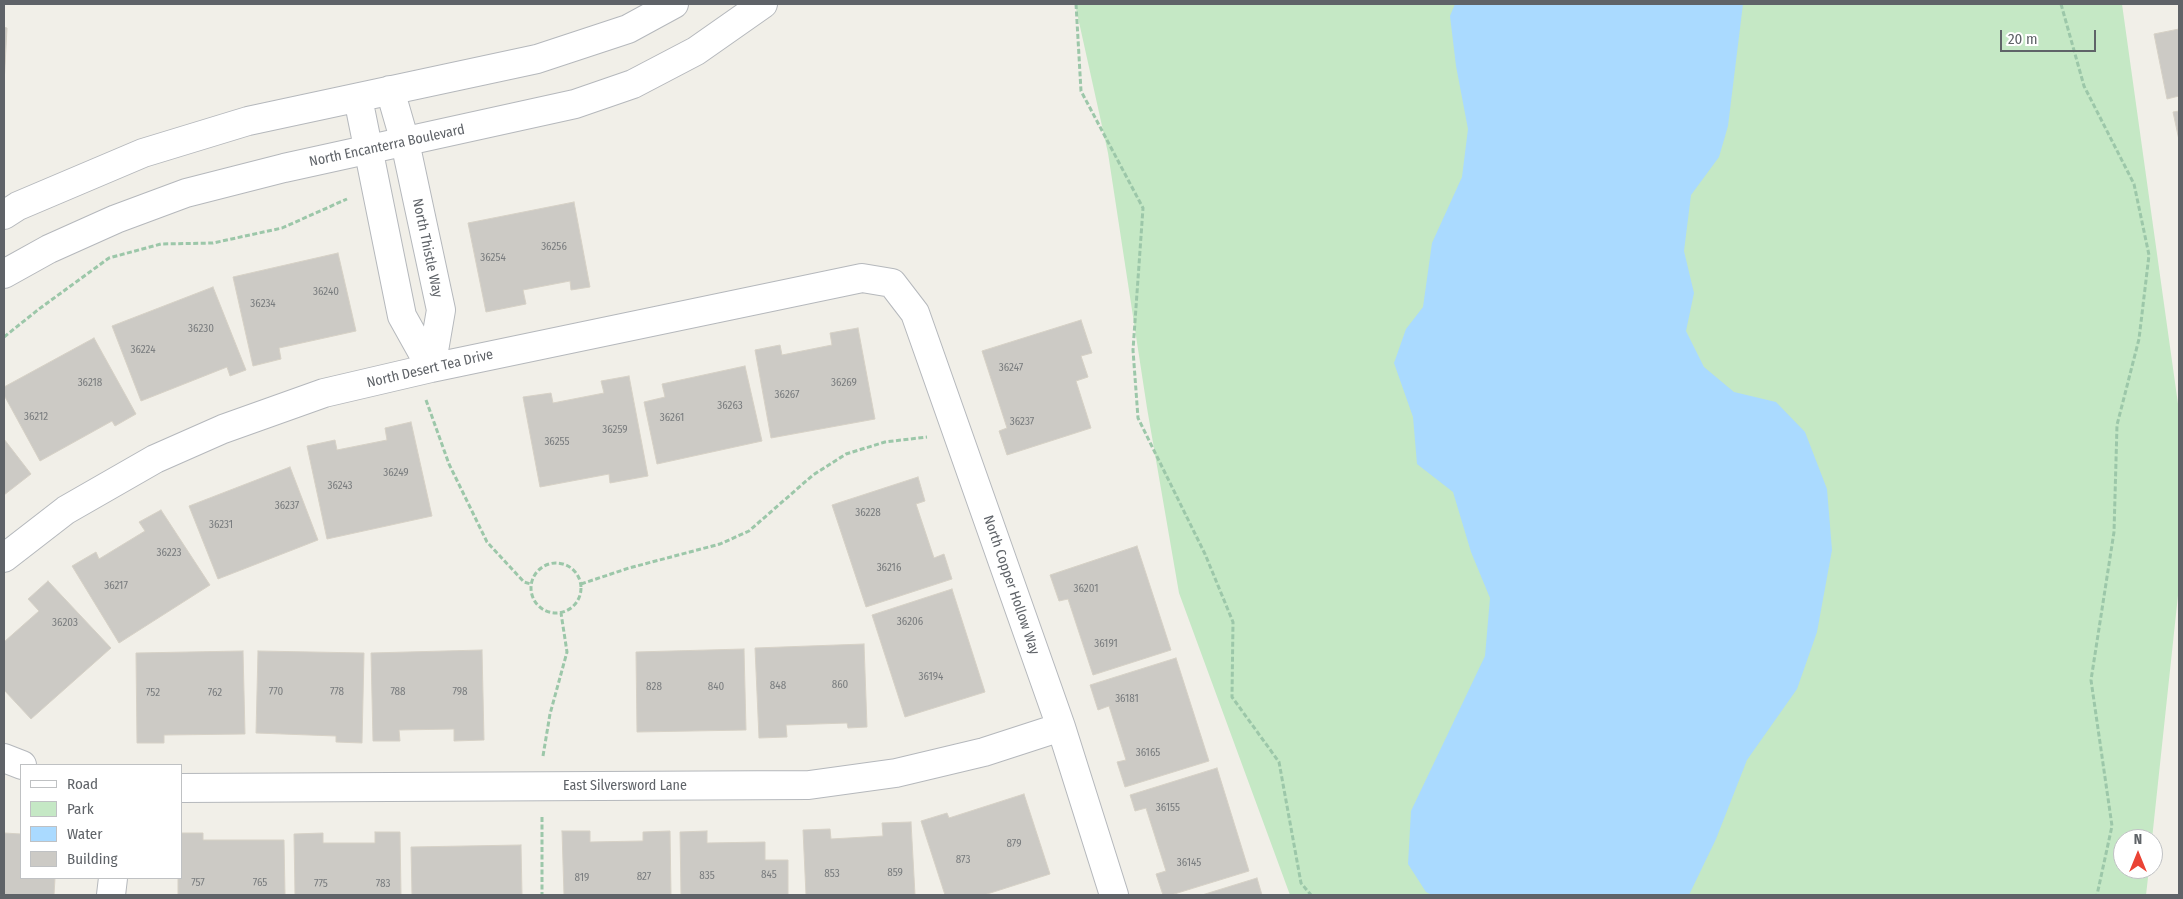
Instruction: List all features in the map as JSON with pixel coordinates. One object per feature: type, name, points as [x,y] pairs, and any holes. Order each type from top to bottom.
[{"type":"street","points":[[4,215],[18,206],[143,153],[248,120],[358,98],[537,58],[628,29],[674,4]]},
{"type":"street","name":"North Encanterra Boulevard","points":[[4,274],[49,249],[116,219],[186,193],[284,168],[574,104],[633,84],[696,51],[763,4]]},
{"type":"street","name":"North Thistle Way","points":[[390,90],[405,142],[441,310],[424,370]]},
{"type":"street","points":[[358,98],[402,316],[424,370]]},
{"type":"street","name":"North Desert Tea Drive","points":[[4,558],[66,510],[155,459],[223,429],[324,393],[424,370],[862,278],[892,283]]},
{"type":"street","name":"North Copper Hollow Way","points":[[892,283],[916,313],[1061,727],[1114,895]]},
{"type":"street","name":"East Silversword Lane","points":[[182,788],[810,785],[896,773],[984,752],[1061,727]]},
{"type":"street","points":[[4,758],[20,764]]},
{"type":"street","points":[[111,895],[113,879]]},
{"type":"path","points":[[1076,4],[1081,91],[1143,208],[1133,350],[1138,418],[1205,554],[1233,622],[1232,697],[1279,762],[1301,882],[1311,895]]},
{"type":"path","points":[[2061,4],[2084,86],[2134,184],[2149,255],[2139,339],[2117,425],[2114,532],[2091,680],[2112,826],[2097,895]]},
{"type":"path","points":[[4,337],[109,258],[161,244],[213,243],[282,228],[347,199],[369,150]]},
{"type":"path","points":[[424,370],[449,464],[487,542],[524,582],[531,584]]},
{"type":"path","points":[[581,584],[629,568],[720,544],[749,532],[813,475],[846,454],[885,442],[917,440],[957,430]]},
{"type":"path","points":[[560,563],[574,570],[581,584],[579,600],[568,611],[561,613],[552,614],[537,607],[530,592],[532,577],[544,565],[560,563]]},
{"type":"path","points":[[542,895],[541,787],[543,758],[550,714],[567,652],[561,613]]},
{"type":"green space","points":[[1075,4],[2122,4],[2179,411],[2179,586],[2153,829],[2113,829],[2113,879],[2148,879],[2146,895],[1290,895],[1179,593],[1147,408],[1108,153]]},
{"type":"water","points":[[1455,4],[1743,4],[1728,126],[1719,157],[1691,195],[1684,251],[1694,293],[1686,331],[1704,367],[1734,392],[1776,402],[1805,432],[1827,489],[1832,550],[1817,632],[1797,689],[1747,760],[1716,839],[1689,895],[1432,895],[1426,892],[1408,864],[1411,811],[1485,656],[1490,598],[1471,552],[1453,492],[1417,464],[1413,417],[1394,363],[1406,329],[1423,307],[1432,243],[1462,177],[1468,129],[1456,66],[1450,16]]},
{"type":"building","points":[[4,27],[7,28],[4,84]]},
{"type":"building","points":[[2179,29],[2179,96],[2167,99],[2154,34]]},
{"type":"building","points":[[2179,111],[2179,140],[2173,112]]},
{"type":"building","points":[[574,202],[590,287],[571,290],[570,281],[523,290],[526,304],[486,312],[468,223]]},
{"type":"building","points":[[338,253],[356,331],[279,348],[281,359],[253,366],[233,277]]},
{"type":"building","points":[[213,287],[246,370],[230,376],[227,367],[141,401],[112,326]]},
{"type":"building","points":[[1081,320],[1092,353],[1081,356],[1088,377],[1076,381],[1091,428],[1007,455],[999,431],[1007,428],[982,351]]},
{"type":"building","points":[[858,328],[875,419],[771,438],[755,350],[780,345],[782,355],[832,345],[830,333]]},
{"type":"building","points":[[94,338],[136,414],[115,426],[112,421],[40,461],[4,395],[4,387]]},
{"type":"building","points":[[745,366],[762,441],[657,464],[644,402],[665,397],[662,384]]},
{"type":"building","points":[[629,376],[648,476],[610,483],[609,474],[540,487],[523,397],[551,393],[553,403],[604,393],[601,381]]},
{"type":"building","points":[[411,422],[432,516],[327,539],[307,446],[335,440],[337,450],[387,440],[385,428]]},
{"type":"building","points":[[4,439],[31,474],[4,495]]},
{"type":"building","points":[[290,467],[318,540],[218,579],[189,506]]},
{"type":"building","points":[[918,477],[925,501],[916,504],[934,558],[944,554],[952,579],[866,607],[832,505]]},
{"type":"building","points":[[161,510],[210,585],[119,643],[72,566],[96,552],[99,559],[145,531],[139,522]]},
{"type":"building","points":[[1137,546],[1171,650],[1093,675],[1068,599],[1059,601],[1050,575]]},
{"type":"building","points":[[48,581],[111,648],[31,719],[4,690],[4,642],[39,611],[28,599]]},
{"type":"building","points":[[952,589],[985,692],[905,717],[872,615]]},
{"type":"building","points":[[864,644],[867,727],[848,728],[847,723],[786,725],[787,737],[759,738],[755,648]]},
{"type":"building","points":[[744,649],[746,730],[637,732],[636,652]]},
{"type":"building","points":[[482,650],[484,740],[454,741],[454,729],[399,730],[400,741],[373,741],[371,653]]},
{"type":"building","points":[[243,651],[245,734],[164,735],[164,743],[137,743],[136,653]]},
{"type":"building","points":[[258,651],[364,653],[362,743],[336,742],[336,736],[256,733]]},
{"type":"building","points":[[1176,658],[1209,761],[1125,787],[1117,762],[1126,760],[1109,706],[1098,710],[1090,685]]},
{"type":"building","points":[[1217,768],[1249,871],[1171,895],[1163,895],[1156,874],[1166,871],[1146,808],[1135,811],[1130,795]]},
{"type":"building","points":[[1024,794],[1050,874],[984,895],[945,895],[921,821],[947,813],[949,818]]},
{"type":"building","points":[[911,822],[915,895],[806,895],[803,830],[830,829],[831,839],[883,836],[882,823]]},
{"type":"building","points":[[562,831],[590,831],[590,842],[643,841],[643,832],[670,831],[671,895],[564,895]]},
{"type":"building","points":[[707,831],[707,843],[765,842],[765,860],[788,860],[788,895],[681,895],[680,832]]},
{"type":"building","points":[[375,832],[400,832],[401,895],[295,895],[294,834],[323,833],[323,843],[375,843]]},
{"type":"building","points":[[4,833],[20,834],[20,879],[55,879],[54,895],[4,895]]},
{"type":"building","points":[[182,833],[203,833],[203,840],[284,840],[285,895],[178,895],[178,879],[182,879]]},
{"type":"building","points":[[521,845],[522,895],[412,895],[411,847]]},
{"type":"building","points":[[1257,878],[1262,895],[1202,895]]}]
